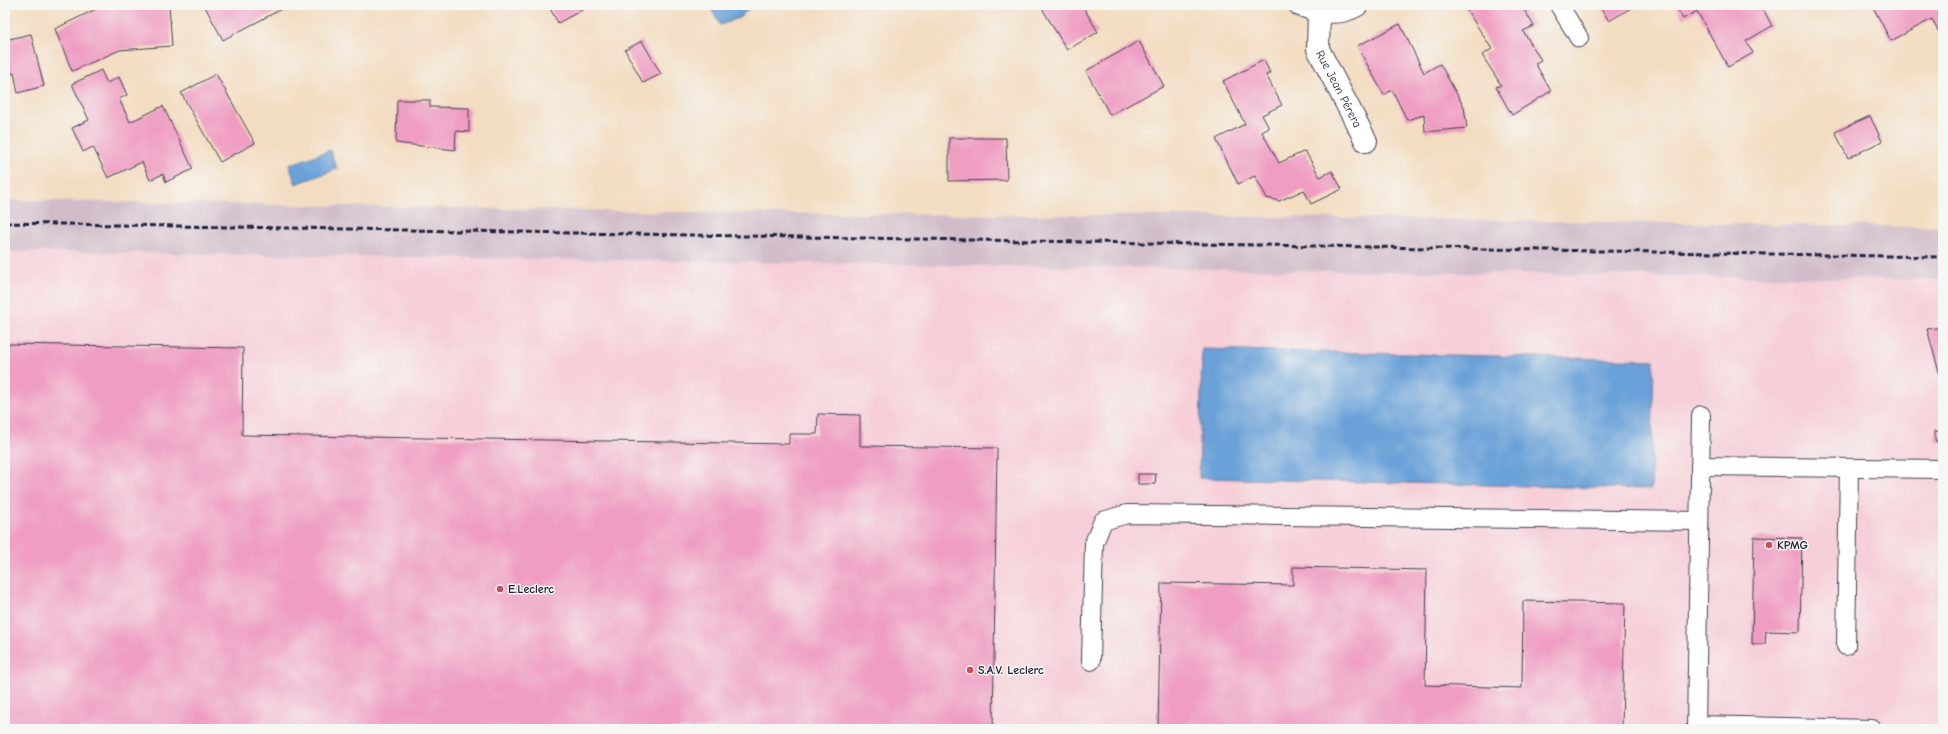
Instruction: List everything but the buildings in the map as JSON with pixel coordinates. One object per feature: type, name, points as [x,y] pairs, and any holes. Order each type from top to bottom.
[{"type":"street","name":"Rue Jean Pérera","points":[[1357,5],[1349,10],[1310,9],[1318,49],[1366,141]]},
{"type":"lane","points":[[1559,5],[1579,38]]},
{"type":"lane","points":[[1701,415],[1696,727],[1872,729]]},
{"type":"lane","points":[[1700,466],[1943,469]]},
{"type":"lane","points":[[1846,646],[1849,468]]},
{"type":"lane","points":[[1091,661],[1094,543],[1103,522],[1127,514],[1699,522]]},
{"type":"shaded area","points":[[5,200],[729,213],[1204,216],[1943,227],[1943,280],[5,251]]},
{"type":"shaded area","points":[[5,251],[1943,280],[1943,729],[5,729]]},
{"type":"water","points":[[718,5],[752,6],[739,18],[720,25],[712,10]]},
{"type":"water","points":[[330,150],[337,169],[296,184],[289,165]]},
{"type":"water","points":[[1202,349],[1654,360],[1651,489],[1199,478]]},
{"type":"railway","points":[[5,223],[1943,257]]},
{"type":"place","name":"KPMG","points":[[1769,545]]},
{"type":"place","name":"E.Leclerc","points":[[500,589]]},
{"type":"place","name":"S.A.V. Leclerc","points":[[970,670]]}]
